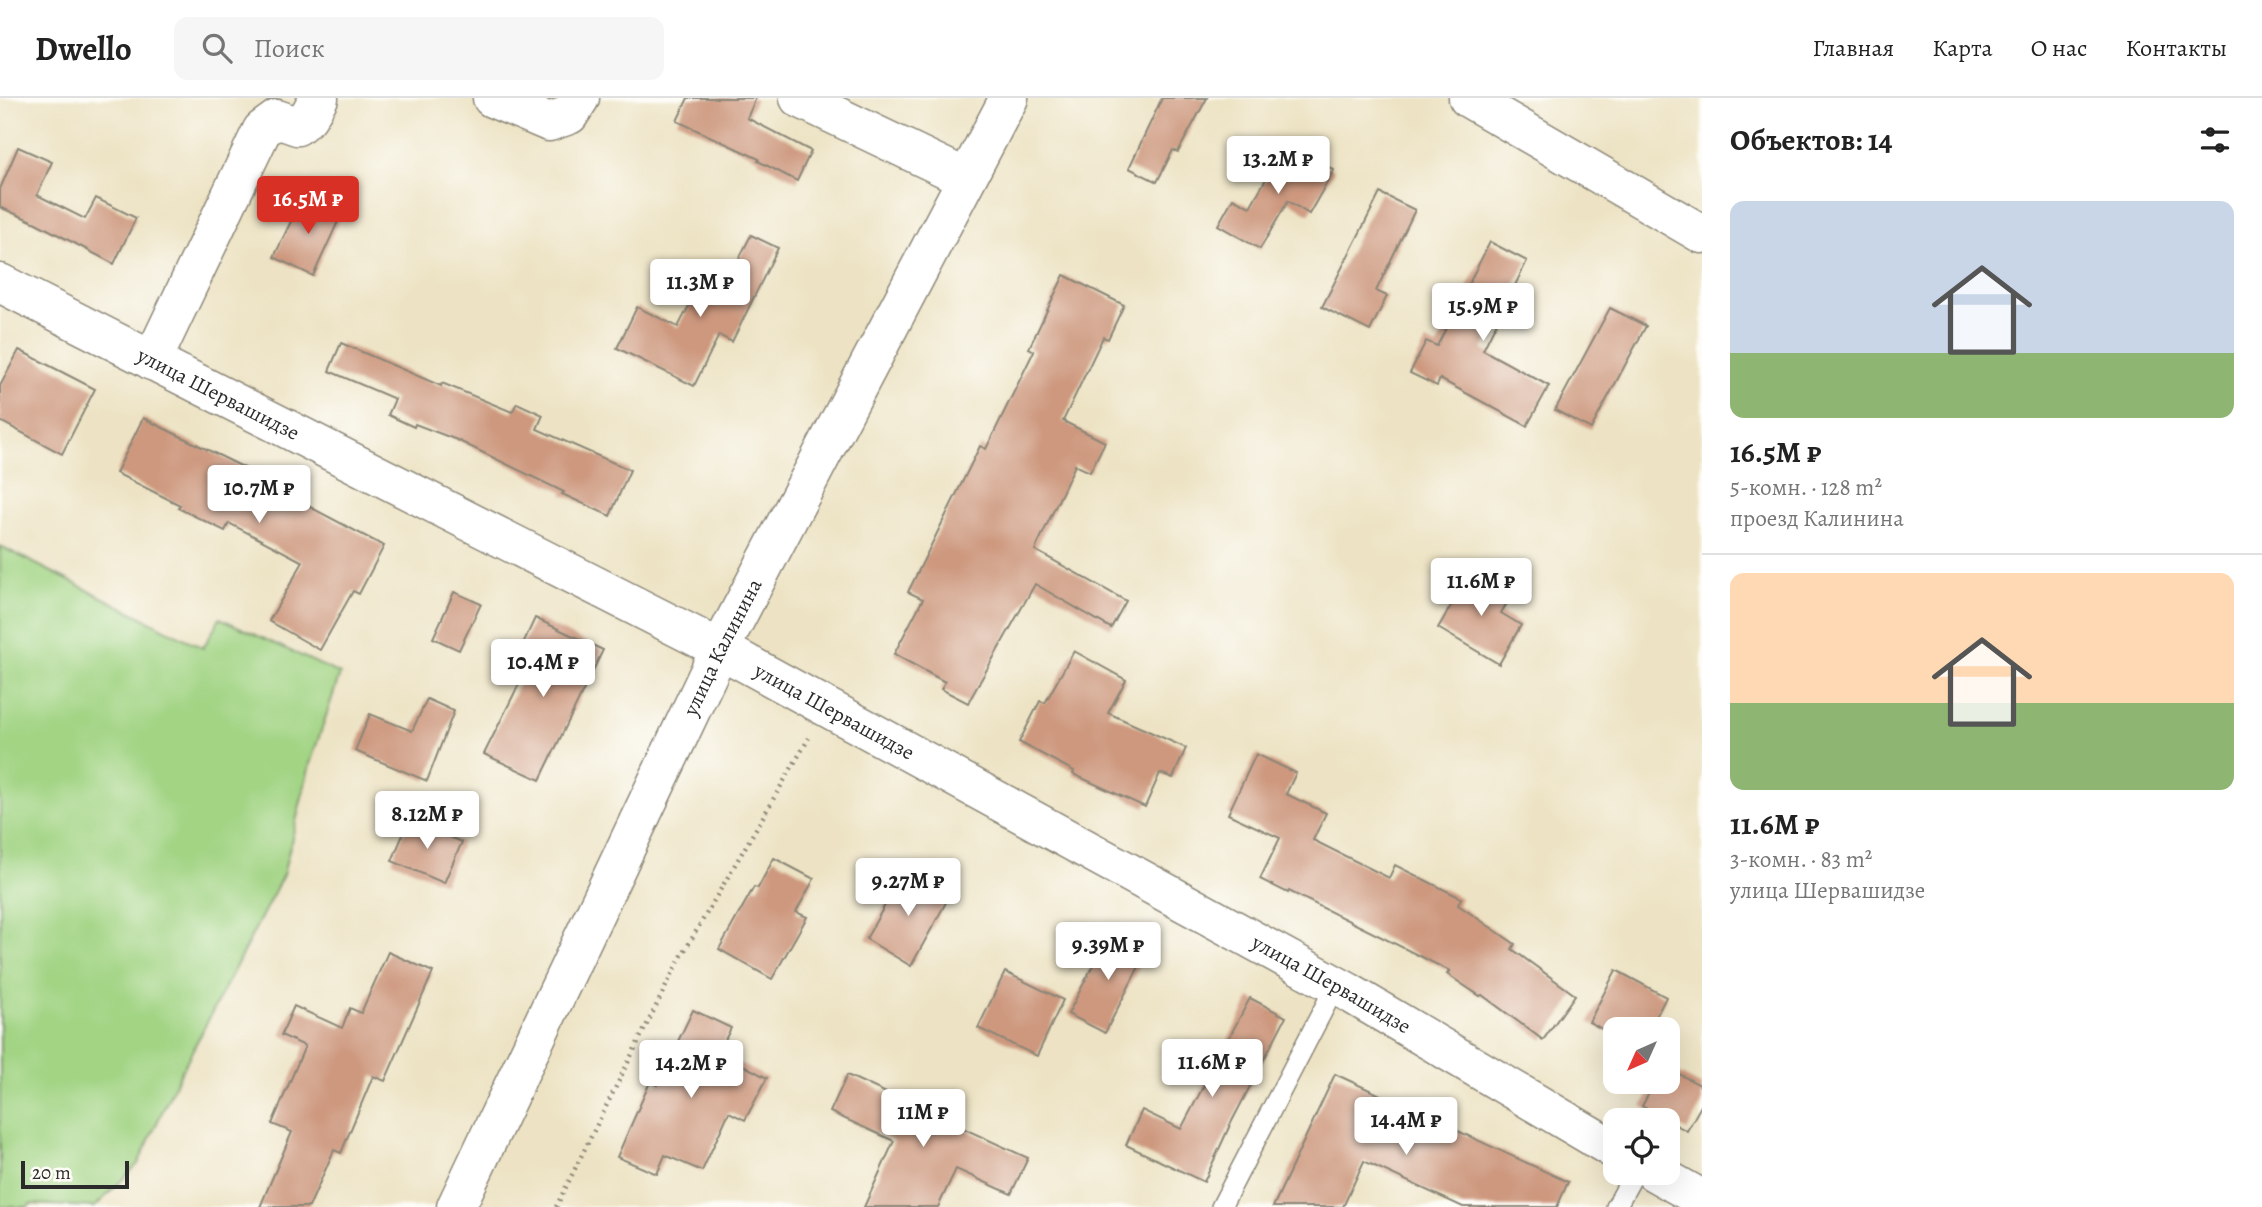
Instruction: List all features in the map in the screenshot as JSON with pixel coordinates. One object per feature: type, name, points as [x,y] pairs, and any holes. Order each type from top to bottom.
[{"type":"street","points":[[152,360],[262,130],[277,119],[297,126],[308,117],[319,98]]},
{"type":"street","points":[[492,98],[549,122],[569,115],[580,98]]},
{"type":"street","points":[[799,98],[967,178]]},
{"type":"street","name":"улица Калинина","points":[[456,1207],[720,649],[1009,98]]},
{"type":"street","points":[[1468,98],[1702,234]]},
{"type":"street","name":"улица Шервашидзе","points":[[0,283],[720,649],[1336,985],[1603,1143]]},
{"type":"street","points":[[1677,1185],[1702,1199]]},
{"type":"lane","points":[[1221,1207],[1336,985]]},
{"type":"lane","points":[[1616,1207],[1628,1185]]},
{"type":"path","points":[[556,1207],[677,964],[827,707]]},
{"type":"green space","points":[[0,546],[203,648],[220,618],[340,674],[310,764],[283,875],[176,1082],[138,1164],[95,1207],[30,1204],[28,1207],[0,1207]]},
{"type":"building","points":[[688,98],[756,98],[747,118],[811,151],[797,181],[758,161],[759,159],[677,121]]},
{"type":"building","points":[[1162,98],[1207,98],[1178,152],[1173,150],[1157,182],[1129,168]]},
{"type":"building","points":[[1287,142],[1334,170],[1309,214],[1288,201],[1260,249],[1218,225],[1233,198],[1250,207]]},
{"type":"building","points":[[18,147],[52,162],[37,195],[85,219],[96,198],[136,218],[114,264],[0,207],[0,189]]},
{"type":"building","points":[[1380,193],[1415,210],[1376,291],[1387,296],[1370,331],[1322,307]]},
{"type":"building","points":[[303,196],[341,215],[313,276],[274,257]]},
{"type":"building","points":[[751,235],[778,248],[732,342],[719,335],[694,386],[617,348],[637,307],[678,327],[703,279],[723,290]]},
{"type":"building","points":[[1490,242],[1527,261],[1483,350],[1549,386],[1527,426],[1440,379],[1437,386],[1410,373],[1426,341],[1437,346]]},
{"type":"building","points":[[1064,275],[1124,305],[1108,339],[1103,337],[1063,421],[1105,442],[1090,472],[1075,465],[1035,550],[1126,601],[1111,628],[1035,584],[968,703],[941,689],[945,682],[894,654],[923,599],[908,592],[980,446],[986,449],[1034,351],[1029,348]]},
{"type":"building","points":[[1610,308],[1646,326],[1591,429],[1555,410]]},
{"type":"building","points":[[341,343],[441,386],[442,383],[512,412],[517,403],[543,415],[537,429],[630,470],[610,516],[457,440],[415,424],[414,427],[388,415],[395,399],[329,371]]},
{"type":"building","points":[[19,350],[95,389],[62,454],[0,421],[0,386]]},
{"type":"building","points":[[143,418],[253,472],[251,476],[384,546],[359,594],[353,591],[320,650],[269,621],[303,562],[229,523],[225,531],[116,473]]},
{"type":"building","points":[[1472,570],[1513,593],[1501,613],[1521,625],[1499,664],[1438,628]]},
{"type":"building","points":[[454,592],[481,604],[459,650],[433,638]]},
{"type":"building","points":[[535,618],[603,650],[540,780],[484,754],[533,656],[520,650]]},
{"type":"building","points":[[1074,651],[1126,680],[1108,713],[1186,748],[1173,778],[1160,773],[1145,807],[1073,774],[1074,771],[1019,742],[1040,701],[1045,703]]},
{"type":"building","points":[[427,699],[454,711],[427,781],[355,751],[370,714],[412,731]]},
{"type":"building","points":[[1256,754],[1296,773],[1286,794],[1326,813],[1313,840],[1389,878],[1395,865],[1461,898],[1458,905],[1515,944],[1512,949],[1575,995],[1543,1040],[1482,995],[1447,974],[1450,971],[1260,879],[1280,838],[1228,814]]},
{"type":"building","points":[[409,820],[462,842],[444,883],[392,861]]},
{"type":"building","points":[[774,858],[814,879],[796,912],[807,917],[772,979],[719,949],[754,887],[758,888]]},
{"type":"building","points":[[904,871],[949,897],[911,966],[866,939]]},
{"type":"building","points":[[1111,930],[1148,949],[1105,1033],[1068,1014]]},
{"type":"building","points":[[388,952],[433,972],[385,1081],[373,1076],[341,1153],[334,1150],[309,1207],[260,1207],[292,1132],[272,1124],[305,1046],[281,1035],[294,1006],[342,1028],[350,1008],[361,1013]]},
{"type":"building","points":[[1616,970],[1666,997],[1656,1017],[1603,1017],[1603,1030],[1589,1022]]},
{"type":"building","points":[[1005,972],[1063,1000],[1037,1056],[978,1028]]},
{"type":"building","points":[[1250,998],[1286,1017],[1204,1182],[1126,1145],[1142,1110],[1181,1129]]},
{"type":"building","points":[[693,1010],[731,1028],[719,1052],[767,1078],[745,1120],[729,1112],[702,1171],[665,1155],[657,1174],[617,1157],[650,1082],[657,1085]]},
{"type":"building","points":[[1335,1074],[1568,1182],[1557,1207],[1463,1207],[1364,1161],[1343,1207],[1273,1207]]},
{"type":"building","points":[[1680,1074],[1702,1086],[1702,1104],[1687,1131],[1680,1127],[1680,1108],[1642,1106],[1648,1094],[1680,1094]]},
{"type":"building","points":[[847,1075],[1028,1158],[1011,1194],[956,1169],[938,1207],[864,1207],[894,1141],[830,1112]]}]
